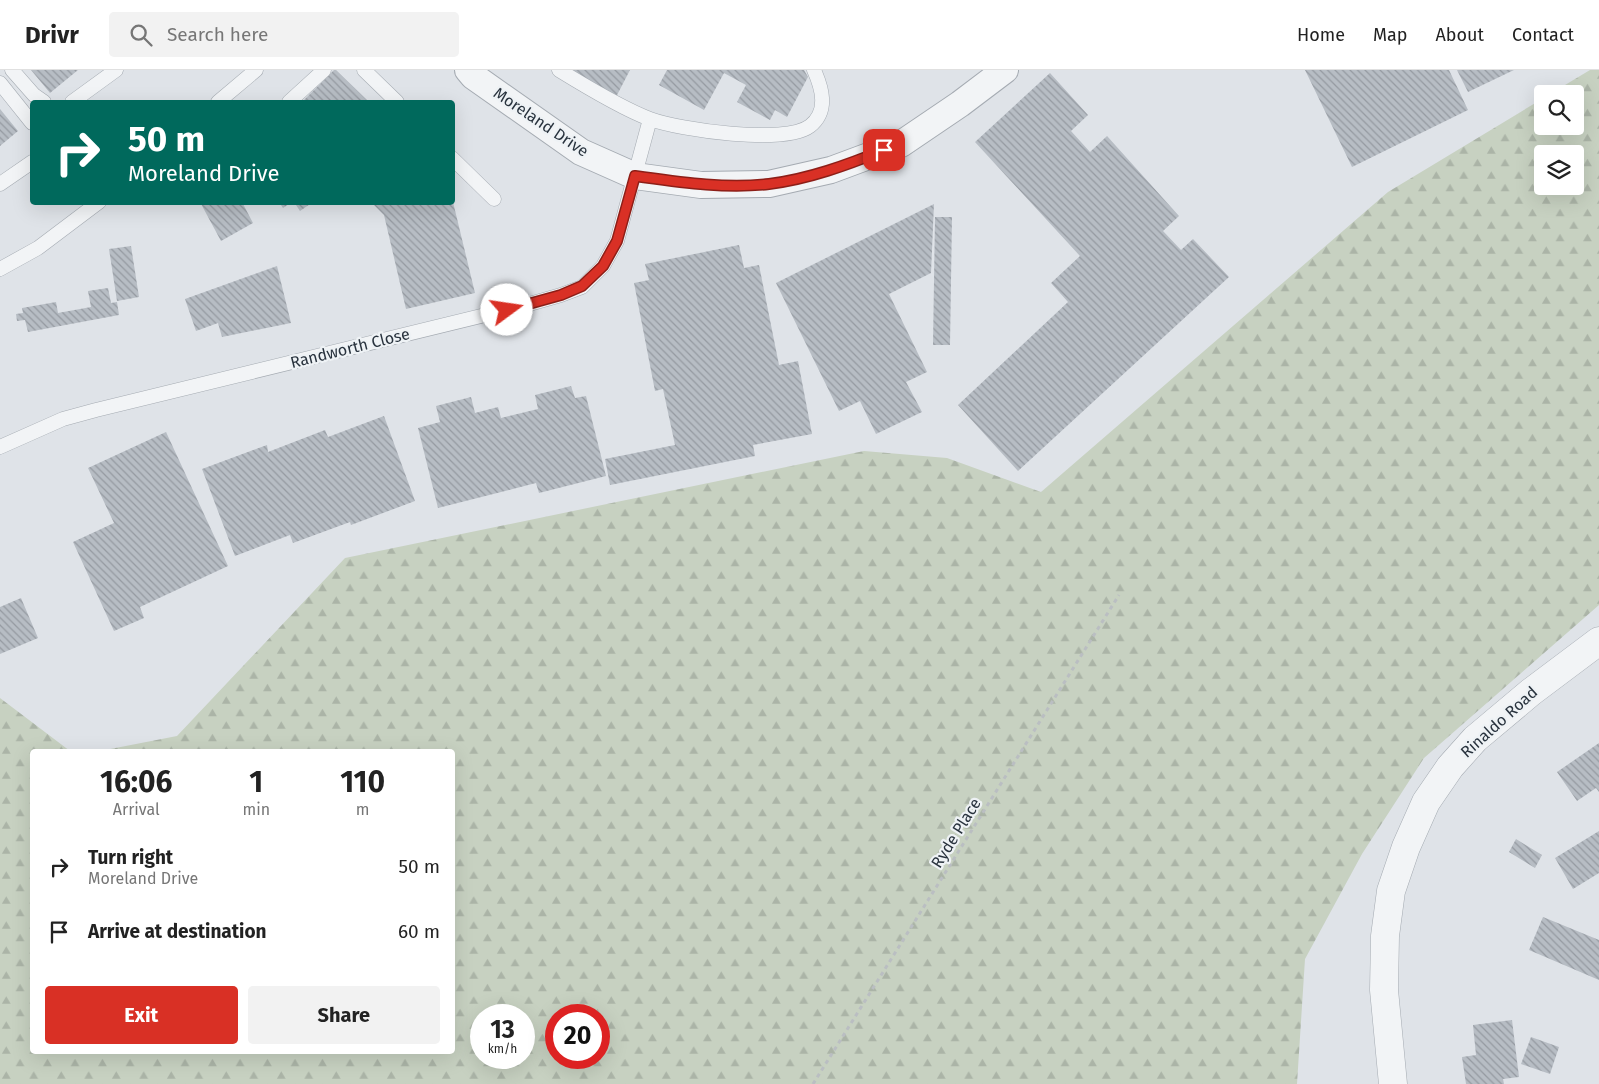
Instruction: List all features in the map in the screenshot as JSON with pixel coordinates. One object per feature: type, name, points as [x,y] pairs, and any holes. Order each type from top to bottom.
[{"type":"street","name":"Moreland Drive","points":[[468,70],[473,76],[581,152],[635,176],[701,185],[769,184],[831,170],[901,144],[960,104],[1005,70]]},
{"type":"street","name":"Rinaldo Road","points":[[1393,1084],[1384,990],[1385,936],[1391,891],[1406,847],[1426,802],[1450,767],[1475,739],[1531,692],[1599,641]]},
{"type":"lane","points":[[12,70],[34,95],[41,100]]},
{"type":"lane","points":[[75,100],[116,70]]},
{"type":"lane","points":[[220,100],[256,70]]},
{"type":"lane","points":[[291,100],[324,70]]},
{"type":"lane","points":[[364,70],[395,100]]},
{"type":"lane","points":[[559,70],[578,82],[650,119],[688,128],[743,134],[799,132],[810,126],[818,118],[823,93],[814,70]]},
{"type":"lane","points":[[0,84],[30,121]]},
{"type":"lane","name":"Randworth Close","points":[[0,447],[63,419],[526,305],[575,290],[582,286],[603,266],[617,241],[650,119]]},
{"type":"lane","points":[[455,161],[494,199]]},
{"type":"lane","points":[[0,184],[30,163]]},
{"type":"lane","points":[[0,270],[38,248],[95,205]]},
{"type":"path","name":"Ryde Place","points":[[813,1084],[1119,595]]},
{"type":"green space","points":[[1590,70],[1599,70],[1599,605],[1424,758],[1362,854],[1305,959],[1297,1084],[0,1084],[0,698],[67,749],[30,749],[30,1054],[455,1054],[455,749],[110,749],[177,736],[345,558],[864,451],[947,458],[1041,492],[1388,192],[1534,104],[1534,135],[1584,135],[1584,85],[1565,85]]},
{"type":"building","points":[[31,70],[78,70],[50,93]]},
{"type":"building","points":[[336,70],[367,100],[304,100]]},
{"type":"building","points":[[562,70],[630,70],[615,99]]},
{"type":"building","points":[[667,70],[804,70],[808,77],[787,117],[775,110],[770,120],[737,102],[746,85],[724,73],[704,110],[659,85]]},
{"type":"building","points":[[1305,70],[1449,70],[1468,110],[1352,167]]},
{"type":"building","points":[[1457,70],[1514,70],[1468,92]]},
{"type":"building","points":[[1050,73],[1088,115],[1071,131],[1090,152],[1107,136],[1179,216],[1163,231],[1181,250],[1193,239],[1229,277],[1018,471],[958,405],[1068,302],[1051,283],[1080,256],[975,142]]},
{"type":"building","points":[[0,109],[18,131],[0,146]]},
{"type":"building","points":[[934,204],[931,273],[889,294],[927,372],[906,382],[922,412],[876,434],[860,401],[839,411],[776,283]]},
{"type":"building","points":[[202,205],[244,205],[253,223],[221,241]]},
{"type":"building","points":[[296,205],[309,205],[300,211]]},
{"type":"building","points":[[374,205],[454,205],[475,293],[406,309],[384,215]]},
{"type":"building","points":[[935,217],[952,217],[950,345],[933,345]]},
{"type":"building","points":[[739,245],[744,268],[759,265],[779,365],[798,361],[812,434],[753,445],[755,456],[610,485],[605,459],[675,445],[663,389],[655,391],[634,283],[649,280],[645,264]]},
{"type":"building","points":[[131,246],[139,297],[117,301],[109,249]]},
{"type":"building","points":[[277,266],[291,323],[222,337],[218,323],[196,331],[185,299]]},
{"type":"building","points":[[108,288],[111,303],[117,302],[119,315],[28,332],[25,320],[17,321],[16,314],[23,313],[22,308],[56,302],[58,313],[91,307],[88,291]]},
{"type":"building","points":[[571,386],[575,398],[586,396],[606,476],[539,493],[536,483],[438,508],[418,428],[440,422],[436,406],[471,397],[475,413],[498,407],[501,418],[538,409],[535,395]]},
{"type":"building","points":[[384,416],[415,501],[351,525],[350,522],[293,543],[290,535],[235,556],[202,469],[267,445],[268,452],[325,430],[328,437]]},
{"type":"building","points":[[166,432],[228,566],[140,607],[144,618],[114,631],[73,542],[114,523],[88,468]]},
{"type":"building","points":[[21,598],[38,638],[0,654],[0,607]]},
{"type":"building","points":[[1599,743],[1599,792],[1596,788],[1577,801],[1557,772]]},
{"type":"building","points":[[1599,831],[1599,873],[1573,889],[1555,858]]},
{"type":"building","points":[[1516,839],[1542,855],[1535,868],[1509,852]]},
{"type":"building","points":[[1543,917],[1599,940],[1599,980],[1529,950]]},
{"type":"building","points":[[1512,1020],[1519,1077],[1503,1079],[1504,1084],[1466,1084],[1462,1057],[1476,1055],[1473,1025]]},
{"type":"building","points":[[1531,1037],[1559,1047],[1550,1074],[1521,1064]]},
{"type":"route","points":[[507,310],[561,295],[582,286],[603,266],[617,241],[635,176],[701,185],[769,184],[831,170],[884,150]]}]
